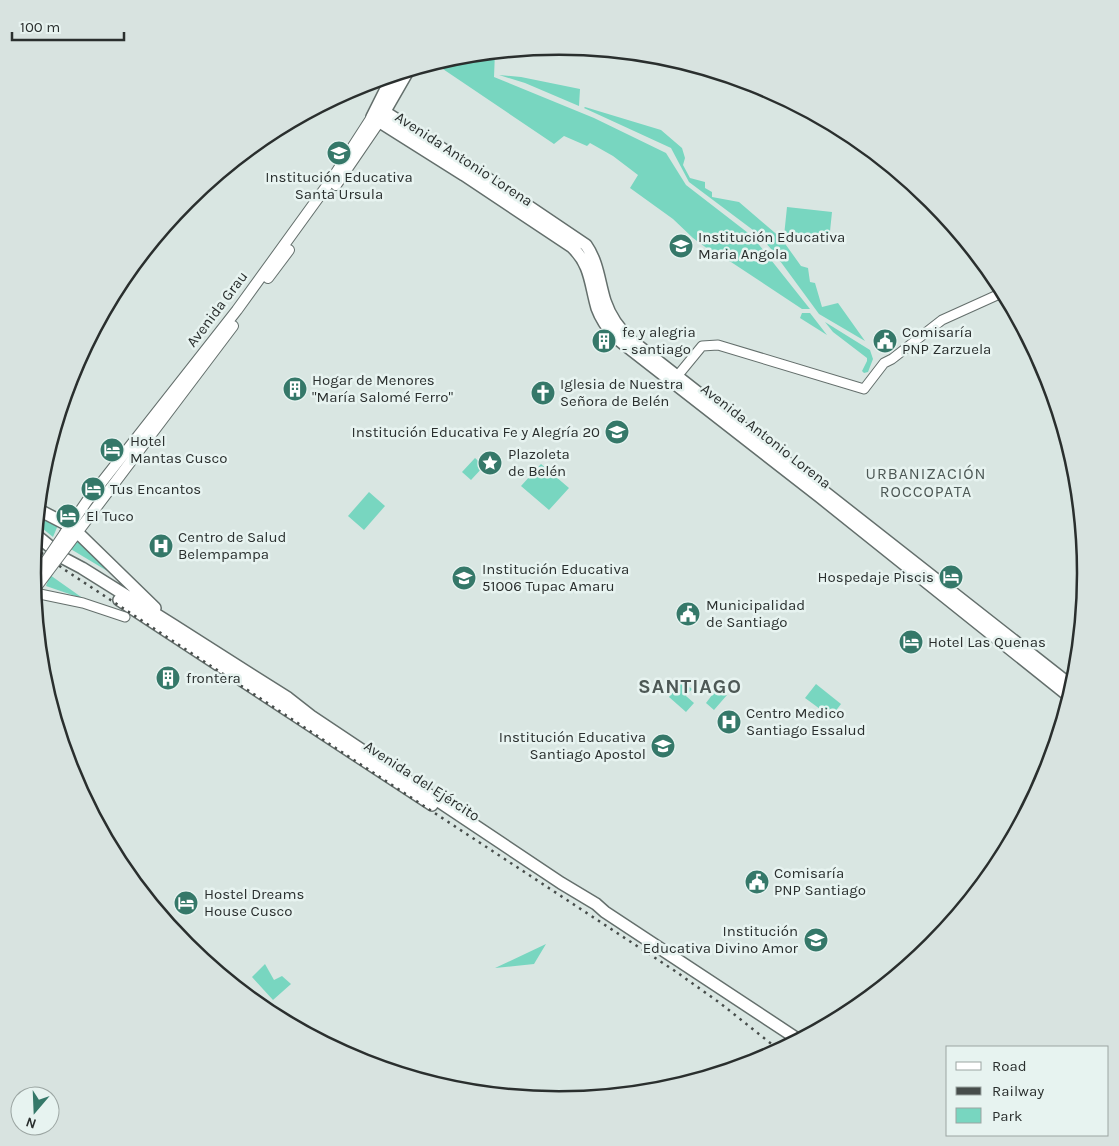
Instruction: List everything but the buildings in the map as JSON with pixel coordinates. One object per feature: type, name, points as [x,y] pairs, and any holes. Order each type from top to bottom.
[{"type":"main road","points":[[378,115],[403,79]]},
{"type":"main road","name":"Avenida Grau","points":[[71,533],[277,266],[378,115],[382,95],[388,84]]},
{"type":"main road","name":"Avenida Antonio Lorena","points":[[378,115],[572,247],[582,256],[597,308],[607,328],[626,347],[675,379],[1066,682]]},
{"type":"main road","name":"Avenida Antonio Lorena","points":[[675,379],[1064,692]]},
{"type":"main road","points":[[45,514],[71,533],[173,624]]},
{"type":"main road","points":[[41,567],[71,533]]},
{"type":"main road","points":[[41,580],[71,533]]},
{"type":"main road","name":"Avenida del Ejército","points":[[42,540],[65,559],[173,624],[278,693],[285,701],[302,713],[311,716],[594,907],[605,912],[793,1036]]},
{"type":"main road","name":"Avenida del Ejército","points":[[42,546],[134,609],[786,1039]]},
{"type":"street","points":[[675,379],[702,346],[718,345],[864,389],[884,363],[892,359],[942,320],[996,295]]},
{"type":"street","points":[[42,594],[96,607],[125,617]]},
{"type":"green space","points":[[495,59],[494,77],[594,118],[666,153],[686,185],[752,236],[810,309],[802,309],[693,238],[673,219],[630,188],[638,175],[613,156],[590,143],[587,146],[564,136],[554,144],[442,68]]},
{"type":"green space","points":[[499,75],[521,77],[580,89],[579,106],[525,83]]},
{"type":"green space","points":[[585,107],[661,130],[682,148],[685,158],[683,165],[690,178],[705,182],[705,188],[712,192],[712,197],[739,202],[781,238],[801,266],[808,268],[810,282],[815,283],[822,307],[838,303],[865,341],[819,314],[772,250],[757,233],[689,182],[671,148]]},
{"type":"green space","points":[[787,207],[832,212],[829,241],[784,236]]},
{"type":"green space","points":[[802,313],[810,313],[827,335],[800,318]]},
{"type":"green space","points":[[825,322],[870,350],[873,359],[868,372],[864,373],[862,371],[867,358],[833,332]]},
{"type":"green space","points":[[475,458],[484,466],[471,480],[462,472]]},
{"type":"green space","points":[[541,464],[569,488],[549,510],[521,486]]},
{"type":"green space","points":[[369,492],[385,506],[364,530],[348,516]]},
{"type":"green space","points":[[45,518],[58,525],[53,537],[43,529]]},
{"type":"green space","points":[[80,540],[119,578],[69,548]]},
{"type":"green space","points":[[50,575],[84,599],[46,586]]},
{"type":"green space","points":[[682,681],[692,689],[686,696],[694,703],[686,712],[669,697]]},
{"type":"green space","points":[[816,684],[841,704],[831,717],[805,698]]},
{"type":"green space","points":[[716,686],[727,695],[714,710],[706,703],[712,695],[710,692]]},
{"type":"green space","points":[[546,944],[534,964],[495,968]]},
{"type":"green space","points":[[265,964],[274,980],[282,976],[291,984],[273,1000],[252,977]]},
{"type":"railway","points":[[42,553],[675,971],[720,1003],[773,1045]]},
{"type":"place","name":"Institución Educativa Santa Ursula","points":[[339,153]]},
{"type":"place","name":"Institución Educativa Maria Angola","points":[[681,246]]},
{"type":"place","name":"fe y alegria - santiago","points":[[604,341]]},
{"type":"place","name":"Comisaría PNP Zarzuela","points":[[885,341]]},
{"type":"place","name":"Hogar de Menores \"María Salomé Ferro\"","points":[[295,389]]},
{"type":"place","name":"Iglesia de Nuestra Señora de Belén","points":[[543,393]]},
{"type":"place","name":"Institución Educativa Fe y Alegría 20","points":[[617,432]]},
{"type":"place","name":"Hotel Mantas Cusco","points":[[112,450]]},
{"type":"place","name":"Plazoleta de Belén","points":[[490,463]]},
{"type":"place","name":"Tus Encantos","points":[[93,489]]},
{"type":"place","name":"El Tuco","points":[[68,516]]},
{"type":"place","name":"Centro de Salud Belempampa","points":[[161,546]]},
{"type":"place","name":"Hospedaje Piscis","points":[[951,577]]},
{"type":"place","name":"Institución Educativa 51006 Tupac Amaru","points":[[464,578]]},
{"type":"place","name":"Municipalidad de Santiago","points":[[688,614]]},
{"type":"place","name":"Hotel Las Quenas","points":[[911,642]]},
{"type":"place","name":"frontera","points":[[168,678]]},
{"type":"place","name":"Centro Medico Santiago Essalud","points":[[729,722]]},
{"type":"place","name":"Institución Educativa Santiago Apostol","points":[[663,746]]},
{"type":"place","name":"Comisaría PNP Santiago","points":[[757,882]]},
{"type":"place","name":"Hostel Dreams House Cusco","points":[[186,903]]},
{"type":"place","name":"Institución Educativa Divino Amor","points":[[816,940]]},
{"type":"district","name":"URBANIZACIÓN ROCCOPATA","points":[[926,482]]},
{"type":"district","name":"SANTIAGO","points":[[690,686]]}]
